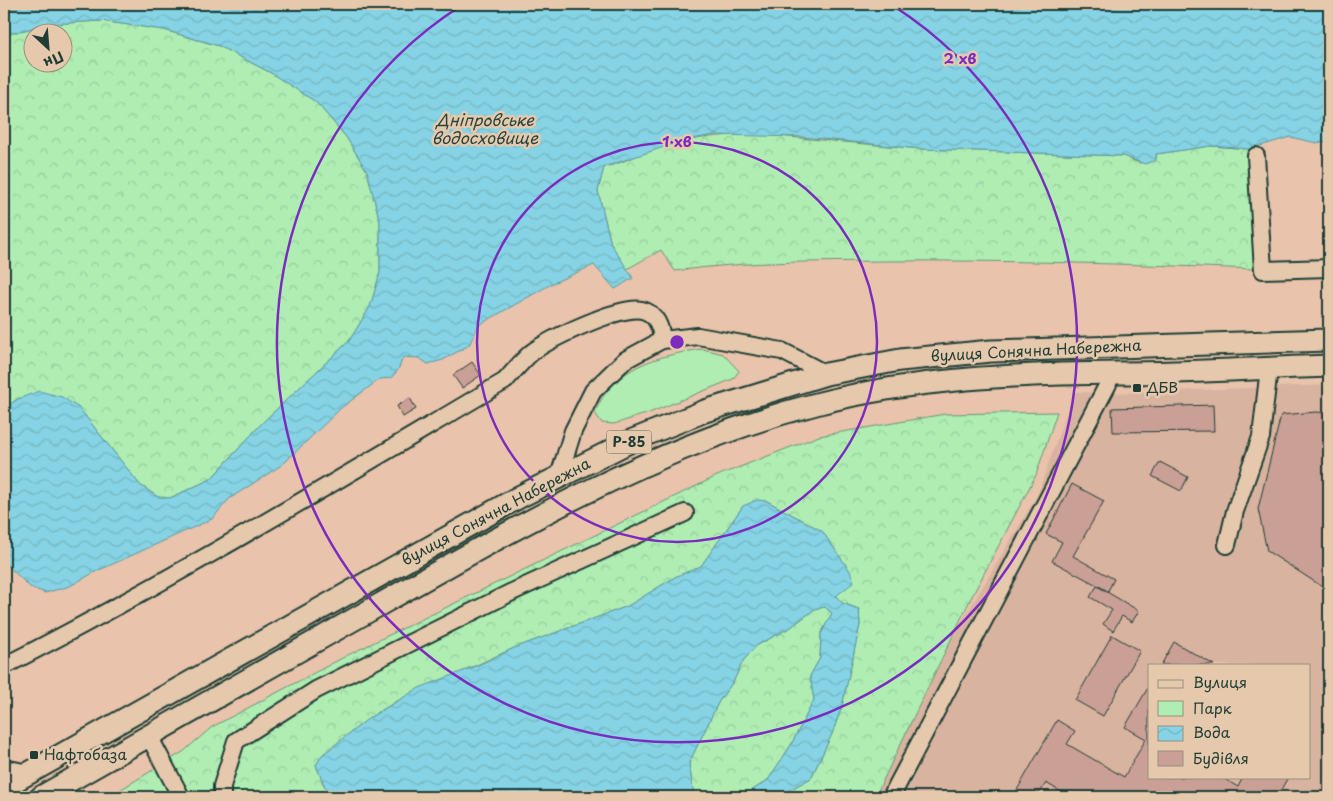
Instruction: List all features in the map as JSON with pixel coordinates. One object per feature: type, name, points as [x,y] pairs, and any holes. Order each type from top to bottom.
[{"type":"main road","name":"вулиця Сонячна Набережна","points":[[4,787],[422,550],[559,476],[669,424],[756,394],[826,374],[900,360],[991,351],[1329,340]]},
{"type":"main road","name":"вулиця Сонячна Набережна","points":[[41,797],[435,573],[533,520],[643,465],[712,436],[816,404],[904,386],[992,378],[1329,366]]},
{"type":"street","points":[[1256,156],[1263,270],[1329,268]]},
{"type":"street","points":[[4,666],[112,610],[249,533],[505,382],[531,353],[554,340],[593,321],[622,311],[643,310],[655,317],[661,328],[662,340]]},
{"type":"street","points":[[559,476],[573,431],[593,391],[625,360],[662,340],[698,336],[782,351],[826,374]]},
{"type":"street","points":[[1227,545],[1235,511],[1261,437],[1269,368]]},
{"type":"street","points":[[891,797],[1108,384],[1107,373]]},
{"type":"street","points":[[222,797],[222,786],[236,741],[316,690],[512,592],[685,513]]},
{"type":"street","points":[[149,736],[181,797]]},
{"type":"street","points":[[4,768],[29,772]]},
{"type":"shaded area","points":[[1329,385],[1329,797],[857,797],[1037,496],[1074,392],[1113,393]]},
{"type":"green space","points":[[101,21],[164,30],[219,46],[271,73],[316,102],[346,137],[367,171],[380,222],[380,273],[370,307],[349,341],[262,423],[211,479],[170,498],[158,497],[140,485],[79,408],[18,399],[4,408],[4,35],[22,31],[22,72],[72,72],[72,23]]},
{"type":"green space","points":[[755,134],[921,149],[1123,156],[1139,163],[1156,160],[1156,154],[1211,146],[1250,149],[1254,269],[976,261],[883,261],[753,264],[675,271],[661,250],[627,269],[611,244],[598,191],[604,167],[680,142],[717,136]]},
{"type":"green space","points":[[703,349],[723,354],[739,371],[733,379],[649,413],[614,424],[602,423],[595,413],[603,397],[613,384],[625,374],[654,360]]},
{"type":"green space","points":[[1057,412],[1036,475],[970,600],[875,797],[777,797],[811,778],[832,734],[842,706],[860,625],[859,609],[842,603],[835,596],[850,571],[822,531],[767,501],[743,506],[701,566],[675,577],[628,606],[514,648],[395,702],[369,718],[322,755],[316,765],[324,785],[332,797],[108,797],[183,752],[212,727],[348,655],[717,476],[819,436],[945,414]]},
{"type":"green space","points":[[825,607],[832,613],[821,634],[820,658],[810,676],[814,700],[791,745],[768,780],[742,797],[694,797],[689,763],[719,701],[733,682],[743,661],[756,646],[791,627],[815,609]]},
{"type":"water","name":"Дніпровське водосховище","points":[[4,4],[1329,4],[1329,141],[1317,143],[1290,137],[1250,149],[1211,146],[1156,154],[1156,160],[1145,164],[1123,156],[921,149],[802,137],[714,135],[682,141],[604,167],[598,191],[611,244],[633,278],[615,289],[594,265],[553,283],[479,325],[469,345],[443,360],[428,364],[419,358],[403,357],[398,370],[391,378],[380,379],[341,408],[283,464],[229,499],[212,519],[95,572],[70,586],[45,593],[30,587],[4,562],[4,408],[18,399],[39,391],[62,397],[79,408],[140,485],[158,497],[170,498],[211,479],[262,423],[349,341],[370,307],[380,273],[380,222],[367,171],[346,137],[316,102],[271,73],[219,46],[164,30],[101,21],[22,22],[22,31],[4,35]]},
{"type":"water","points":[[757,500],[767,501],[822,531],[850,571],[854,582],[836,596],[842,603],[859,609],[860,625],[842,706],[832,734],[811,778],[777,797],[742,797],[768,780],[791,745],[814,700],[810,676],[820,658],[821,634],[832,613],[825,607],[815,609],[791,627],[756,646],[743,661],[733,682],[719,701],[689,763],[694,797],[332,797],[324,785],[316,765],[322,755],[369,718],[419,688],[474,667],[514,648],[628,606],[675,577],[701,566],[743,506]]},
{"type":"building","points":[[472,362],[481,375],[462,388],[453,375]]},
{"type":"building","points":[[410,398],[416,409],[403,417],[397,406]]},
{"type":"building","points":[[1213,405],[1214,431],[1113,432],[1112,408]]},
{"type":"building","points":[[1316,412],[1329,413],[1329,591],[1267,551],[1258,509],[1281,415]]},
{"type":"building","points":[[1160,462],[1188,477],[1181,491],[1152,476]]},
{"type":"building","points":[[1072,484],[1104,501],[1073,556],[1114,579],[1108,591],[1052,561],[1062,542],[1046,534]]},
{"type":"building","points":[[1097,586],[1139,611],[1132,622],[1122,616],[1113,631],[1103,624],[1112,610],[1090,597]]},
{"type":"building","points":[[1112,635],[1140,651],[1103,716],[1075,700]]},
{"type":"building","points":[[1174,642],[1212,664],[1162,664]]},
{"type":"building","points":[[1148,688],[1148,778],[1223,778],[1238,787],[1242,778],[1287,778],[1277,797],[1070,797],[1046,783],[1037,797],[1013,797],[1057,720],[1075,731],[1067,744],[1124,777],[1146,739],[1125,727]]},
{"type":"place","name":"ДБВ","points":[[1137,388]]},
{"type":"place","name":"Нафтобаза","points":[[34,755]]}]
